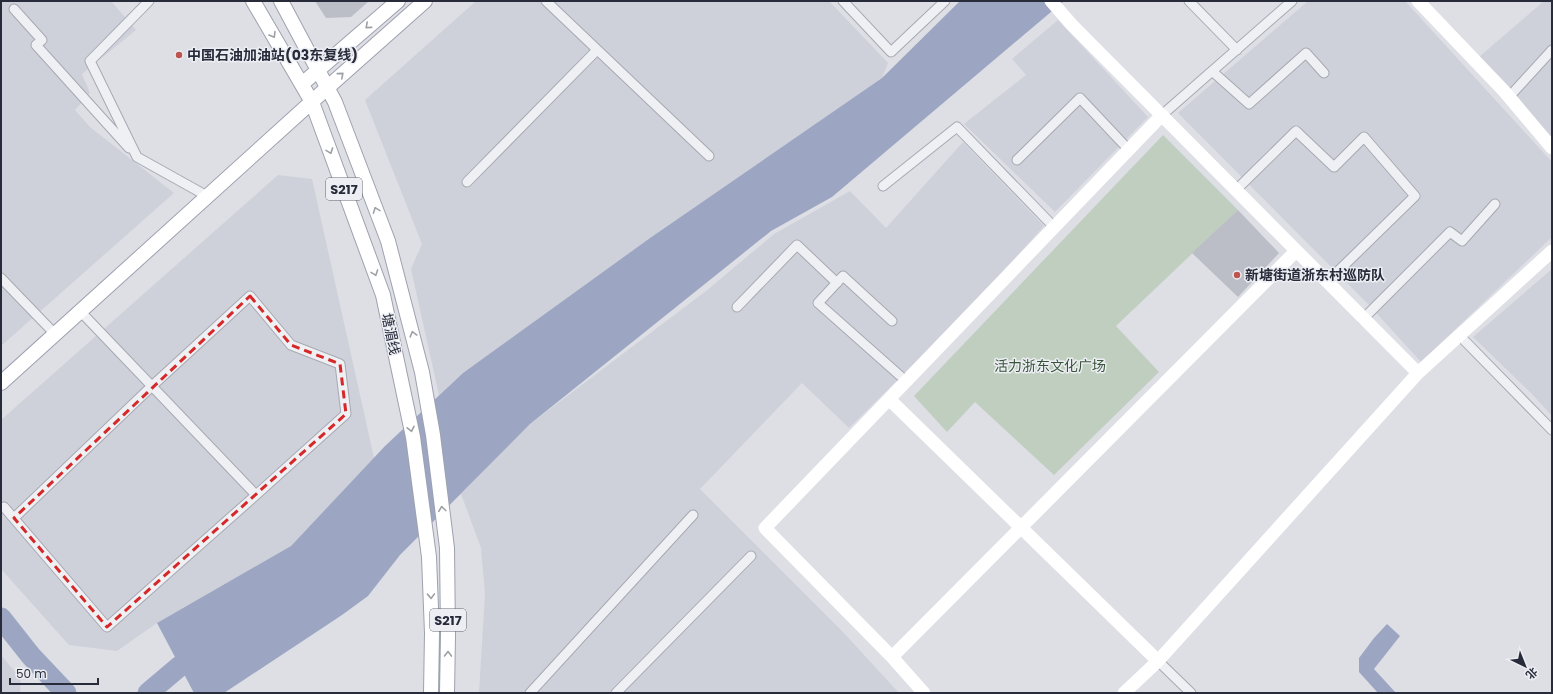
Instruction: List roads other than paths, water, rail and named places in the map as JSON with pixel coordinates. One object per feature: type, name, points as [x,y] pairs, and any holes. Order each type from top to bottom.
[{"type":"main road","name":"塘湄线","points":[[253,1],[312,102],[383,295],[413,437],[429,557],[432,633],[431,693]]},
{"type":"main road","name":"S217","points":[[281,1],[335,102],[388,241],[422,372],[433,435],[447,548],[447,693]]},
{"type":"main road","points":[[302,84],[398,1]]},
{"type":"main road","points":[[1,383],[425,1]]},
{"type":"street","points":[[137,156],[90,61],[149,1]]},
{"type":"street","points":[[546,1],[709,156]]},
{"type":"street","points":[[842,1],[891,52],[945,1]]},
{"type":"street","points":[[1051,1],[1072,25],[1418,374]]},
{"type":"street","points":[[1189,1],[1237,50]]},
{"type":"street","points":[[924,693],[892,657],[765,528],[1162,115],[1292,1]]},
{"type":"street","points":[[1418,1],[1509,97],[1552,148]]},
{"type":"street","points":[[14,10],[42,40],[36,45],[137,156],[208,196]]},
{"type":"street","points":[[466,182],[597,50]]},
{"type":"street","points":[[1509,97],[1552,50]]},
{"type":"street","points":[[1212,71],[1249,104],[1306,53],[1324,72]]},
{"type":"street","points":[[1017,160],[1080,98],[1129,150]]},
{"type":"street","points":[[883,186],[957,127],[1054,227]]},
{"type":"street","points":[[1236,190],[1296,131],[1334,166],[1364,137],[1415,196],[1327,282]]},
{"type":"street","points":[[1363,319],[1450,232],[1462,241],[1495,204]]},
{"type":"street","points":[[737,307],[797,245],[837,283]]},
{"type":"street","points":[[892,657],[1296,251]]},
{"type":"street","points":[[1124,693],[1158,661],[1418,374],[1552,251]]},
{"type":"street","points":[[892,321],[843,276],[818,303],[906,382]]},
{"type":"street","points":[[1,278],[54,334]]},
{"type":"street","points":[[4,507],[107,627],[346,414],[340,364],[291,346],[250,296],[152,386],[14,518]]},
{"type":"street","points":[[80,311],[256,495]]},
{"type":"street","points":[[1460,336],[1552,430]]},
{"type":"street","points":[[889,399],[1191,693]]},
{"type":"street","points":[[530,693],[693,515]]},
{"type":"street","points":[[616,693],[751,556]]},
{"type":"water","points":[[960,1],[1064,1],[832,197],[771,231],[530,424],[400,555],[368,596],[342,615],[224,693],[194,693],[157,623],[291,546],[385,446],[463,373],[650,238],[882,78]]},
{"type":"water","points":[[1387,624],[1400,636],[1374,669],[1396,693],[1378,693],[1359,672],[1359,658]]},
{"type":"waterway","points":[[1,618],[31,656],[66,693]]},
{"type":"waterway","points":[[148,693],[180,666]]},
{"type":"place","name":"中国石油加油站(03东复线)","points":[[179,55]]},
{"type":"place","name":"新塘街道浙东村巡防队","points":[[1237,275]]},
{"type":"park label","name":"活力浙东文化广场","points":[[1050,366]]}]
